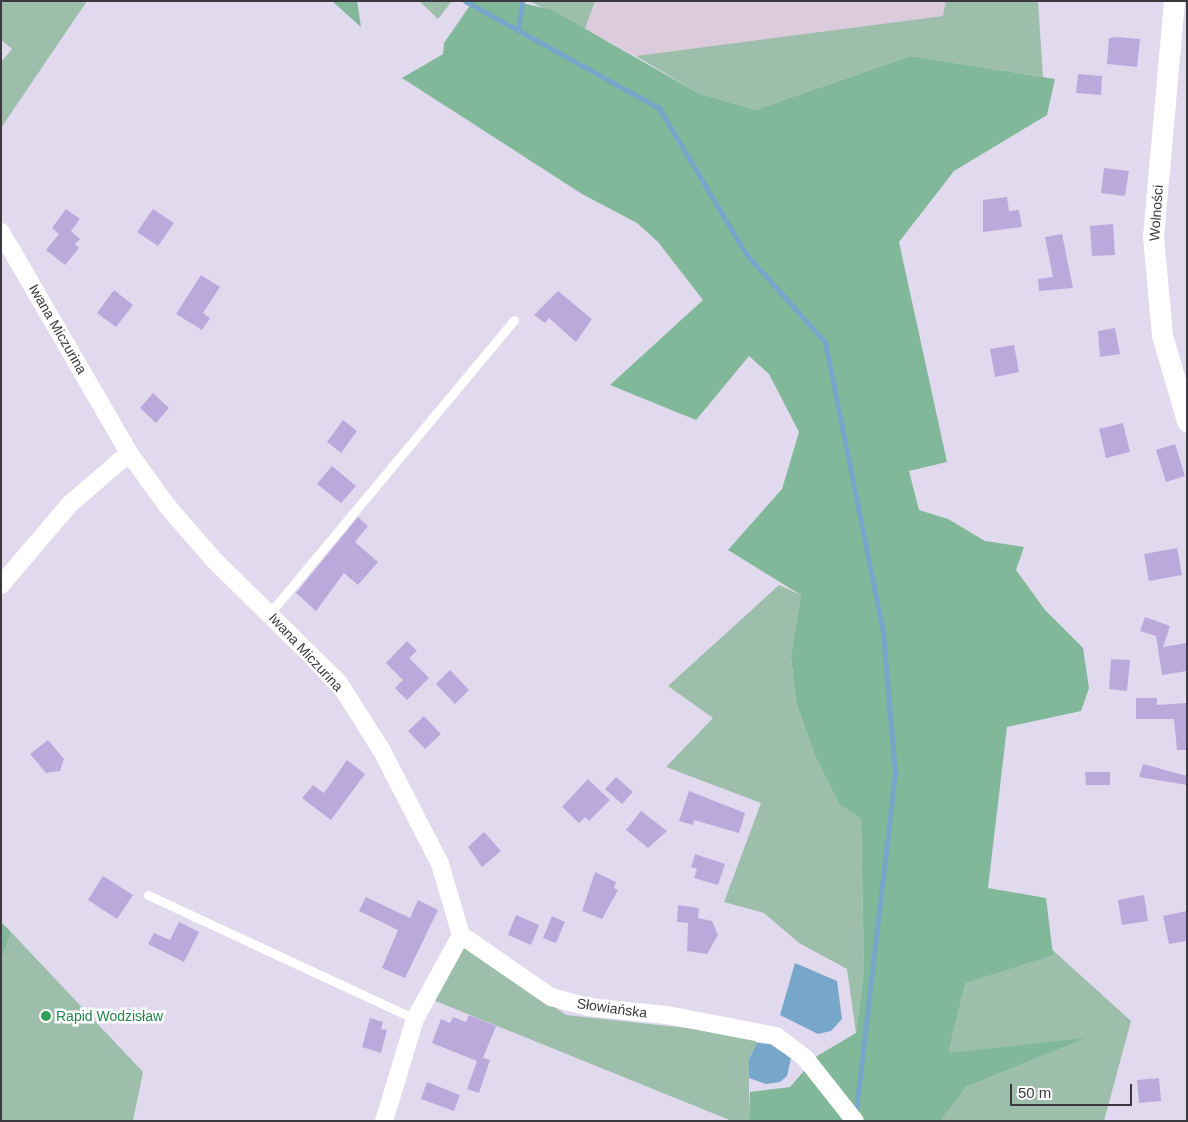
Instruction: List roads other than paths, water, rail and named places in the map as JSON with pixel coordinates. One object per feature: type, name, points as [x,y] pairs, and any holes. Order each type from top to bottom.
[{"type":"street","name":"Wolności","points":[[1174,1],[1153,236],[1162,335],[1187,421]]},
{"type":"street","name":"Iwana Miczurina","points":[[1,232],[129,454],[215,561],[270,613],[339,683],[382,751],[440,864],[461,935]]},
{"type":"street","points":[[1,585],[70,504],[129,454]]},
{"type":"street","points":[[384,1121],[415,1019],[461,935]]},
{"type":"street","name":"Słowiańska","points":[[461,935],[551,997],[588,1007],[676,1016],[776,1036],[806,1059],[855,1121]]},
{"type":"lane","points":[[270,613],[514,320]]},
{"type":"lane","points":[[148,895],[415,1019]]},
{"type":"water","points":[[795,963],[837,981],[842,1019],[831,1031],[818,1034],[780,1015]]},
{"type":"water","points":[[757,1043],[770,1044],[791,1058],[787,1076],[780,1082],[766,1084],[749,1078],[749,1059]]},
{"type":"waterway","points":[[465,1],[659,108],[746,254],[825,342],[883,633],[895,773],[856,1108]]},
{"type":"waterway","points":[[518,30],[522,1]]},
{"type":"place","name":"Rapid Wodzisław","points":[[46,1016]]}]
